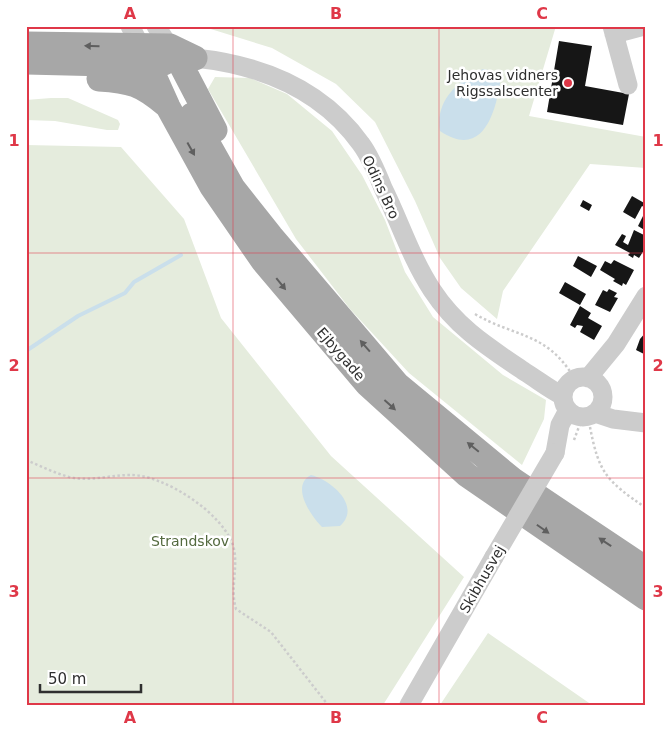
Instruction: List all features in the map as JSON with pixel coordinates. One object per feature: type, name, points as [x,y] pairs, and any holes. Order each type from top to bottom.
[{"type":"main road","name":"Odins Bro","points":[[26,44],[160,49]]},
{"type":"main road","points":[[26,62],[160,49]]},
{"type":"main road","name":"Ejbygade","points":[[160,49],[168,107],[212,187],[263,261],[367,384],[466,475],[646,598]]},
{"type":"main road","name":"Ejbygade","points":[[160,49],[233,188],[271,236],[398,385],[513,480],[646,569]]},
{"type":"main road","points":[[26,74],[127,80],[149,90],[168,107]]},
{"type":"street","points":[[628,85],[613,30],[644,26]]},
{"type":"street","name":"Odins Bro","points":[[160,49],[232,63],[271,73],[308,93],[334,113],[362,144],[384,189],[413,258],[433,292],[459,325],[490,350],[547,388],[584,400],[613,419],[644,423]]},
{"type":"street","name":"Skibhusvej","points":[[409,705],[555,453],[560,425],[584,400],[608,370],[616,344],[646,296]]},
{"type":"path","points":[[584,400],[595,453],[603,472],[615,487],[646,508]]},
{"type":"path","points":[[26,460],[69,477],[94,479],[131,475],[152,480],[188,496],[211,512],[225,528],[234,549],[233,599],[236,609],[271,632],[328,705]]},
{"type":"green space","points":[[201,26],[556,26],[529,116],[646,137],[646,168],[590,164],[503,291],[497,319],[461,288],[440,258],[415,201],[375,122],[336,84],[272,48]]},
{"type":"green space","points":[[215,77],[250,78],[287,94],[332,131],[362,175],[385,220],[405,272],[433,317],[503,375],[546,400],[544,419],[522,465],[409,373],[350,309],[296,239],[208,89]]},
{"type":"green space","points":[[68,98],[118,120],[120,124],[118,130],[107,130],[55,121],[26,120],[26,100]]},
{"type":"green space","name":"Strandskov","points":[[26,145],[121,147],[184,219],[221,318],[331,456],[464,577],[383,705],[26,705]]},
{"type":"green space","points":[[488,633],[592,705],[440,705]]},
{"type":"water","points":[[483,69],[494,71],[501,76],[496,103],[486,127],[478,135],[468,140],[455,139],[440,131],[439,120],[441,110],[450,93],[465,79]]},
{"type":"water","points":[[311,475],[335,488],[346,502],[348,510],[346,518],[340,526],[322,527],[308,509],[304,501],[302,486]]},
{"type":"building","name":"Jehovas vidners Rigssalscenter","points":[[559,41],[592,46],[585,86],[629,94],[623,125],[547,112]]},
{"type":"building","points":[[632,196],[646,204],[646,208],[642,206],[635,219],[623,212]]},
{"type":"building","points":[[583,200],[592,205],[589,211],[580,206]]},
{"type":"building","points":[[646,210],[646,231],[638,226]]},
{"type":"building","points":[[634,230],[646,236],[646,247],[639,258],[634,255],[633,258],[628,255],[630,253],[615,245],[622,234],[626,236],[623,242],[628,245]]},
{"type":"building","points":[[578,256],[597,266],[591,277],[573,266]]},
{"type":"building","points":[[614,260],[634,270],[626,285],[623,283],[622,286],[613,281],[615,279],[600,270],[605,261],[611,264]]},
{"type":"building","points":[[565,282],[586,294],[580,305],[559,293]]},
{"type":"building","points":[[609,289],[617,293],[614,297],[618,298],[610,312],[595,305],[603,290],[607,292]]},
{"type":"building","points":[[580,306],[591,313],[588,318],[602,326],[594,340],[580,332],[583,326],[577,325],[575,328],[570,325]]},
{"type":"building","points":[[646,332],[646,355],[636,350],[640,339]]},
{"type":"waterway","points":[[26,351],[78,316],[125,293],[134,282],[181,255]]},
{"type":"place","name":"Jehovas vidners Rigssalscenter","points":[[568,83]]}]
